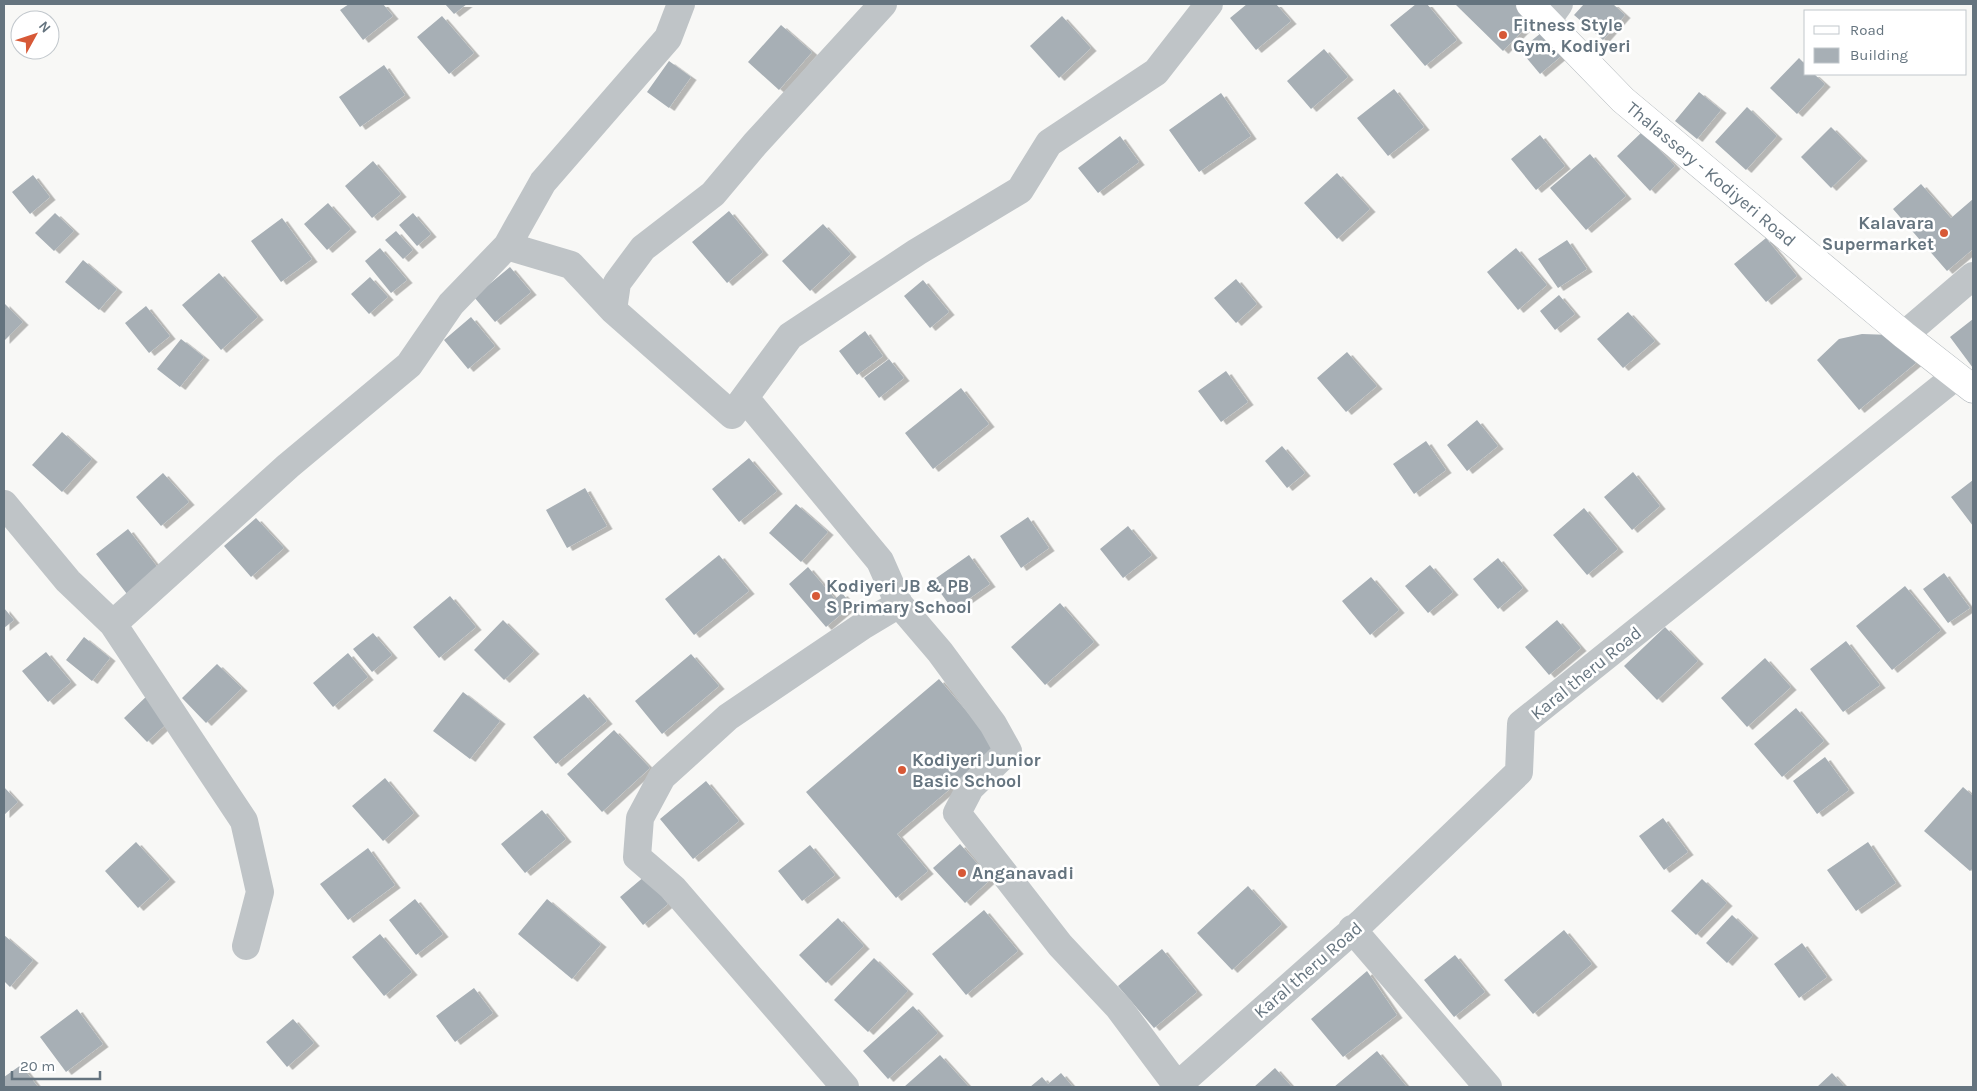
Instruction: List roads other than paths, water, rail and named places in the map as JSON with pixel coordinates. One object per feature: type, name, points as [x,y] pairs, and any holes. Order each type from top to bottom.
[{"type":"main road","name":"Thalassery - Kodiyeri Road","points":[[1545,9],[1623,100],[1904,335],[1965,382]]},
{"type":"street","points":[[113,624],[288,466],[409,364],[451,304],[507,246],[543,182],[668,38],[681,4]]},
{"type":"street","points":[[613,310],[618,283],[643,248],[713,194],[762,136],[883,4]]},
{"type":"street","points":[[507,246],[571,265],[613,310],[732,415],[790,336],[917,252],[1020,190],[1049,142],[1156,72],[1209,4]]},
{"type":"street","points":[[1904,335],[1973,276]]},
{"type":"street","name":"Karal theru Road","points":[[1178,1087],[1352,929],[1361,923],[1519,772],[1521,724],[1965,382]]},
{"type":"street","points":[[745,398],[880,561],[899,604],[940,652],[992,724],[1008,750],[970,788],[957,813],[1060,945],[1119,1008],[1178,1087]]},
{"type":"street","points":[[4,504],[68,581],[113,624],[244,821],[260,892],[246,946]]},
{"type":"street","points":[[845,1087],[673,888],[637,858],[640,818],[662,777],[728,717],[864,625],[899,604]]},
{"type":"street","points":[[1352,929],[1488,1087]]},
{"type":"place","name":"Fitness Style Gym, Kodiyeri","points":[[1503,35]]},
{"type":"place","name":"Kalavara Supermarket","points":[[1944,233]]},
{"type":"place","name":"Kodiyeri JB & PB S Primary School","points":[[816,596]]},
{"type":"place","name":"Kodiyeri Junior Basic School","points":[[902,770]]},
{"type":"place","name":"Anganavadi","points":[[962,873]]}]
